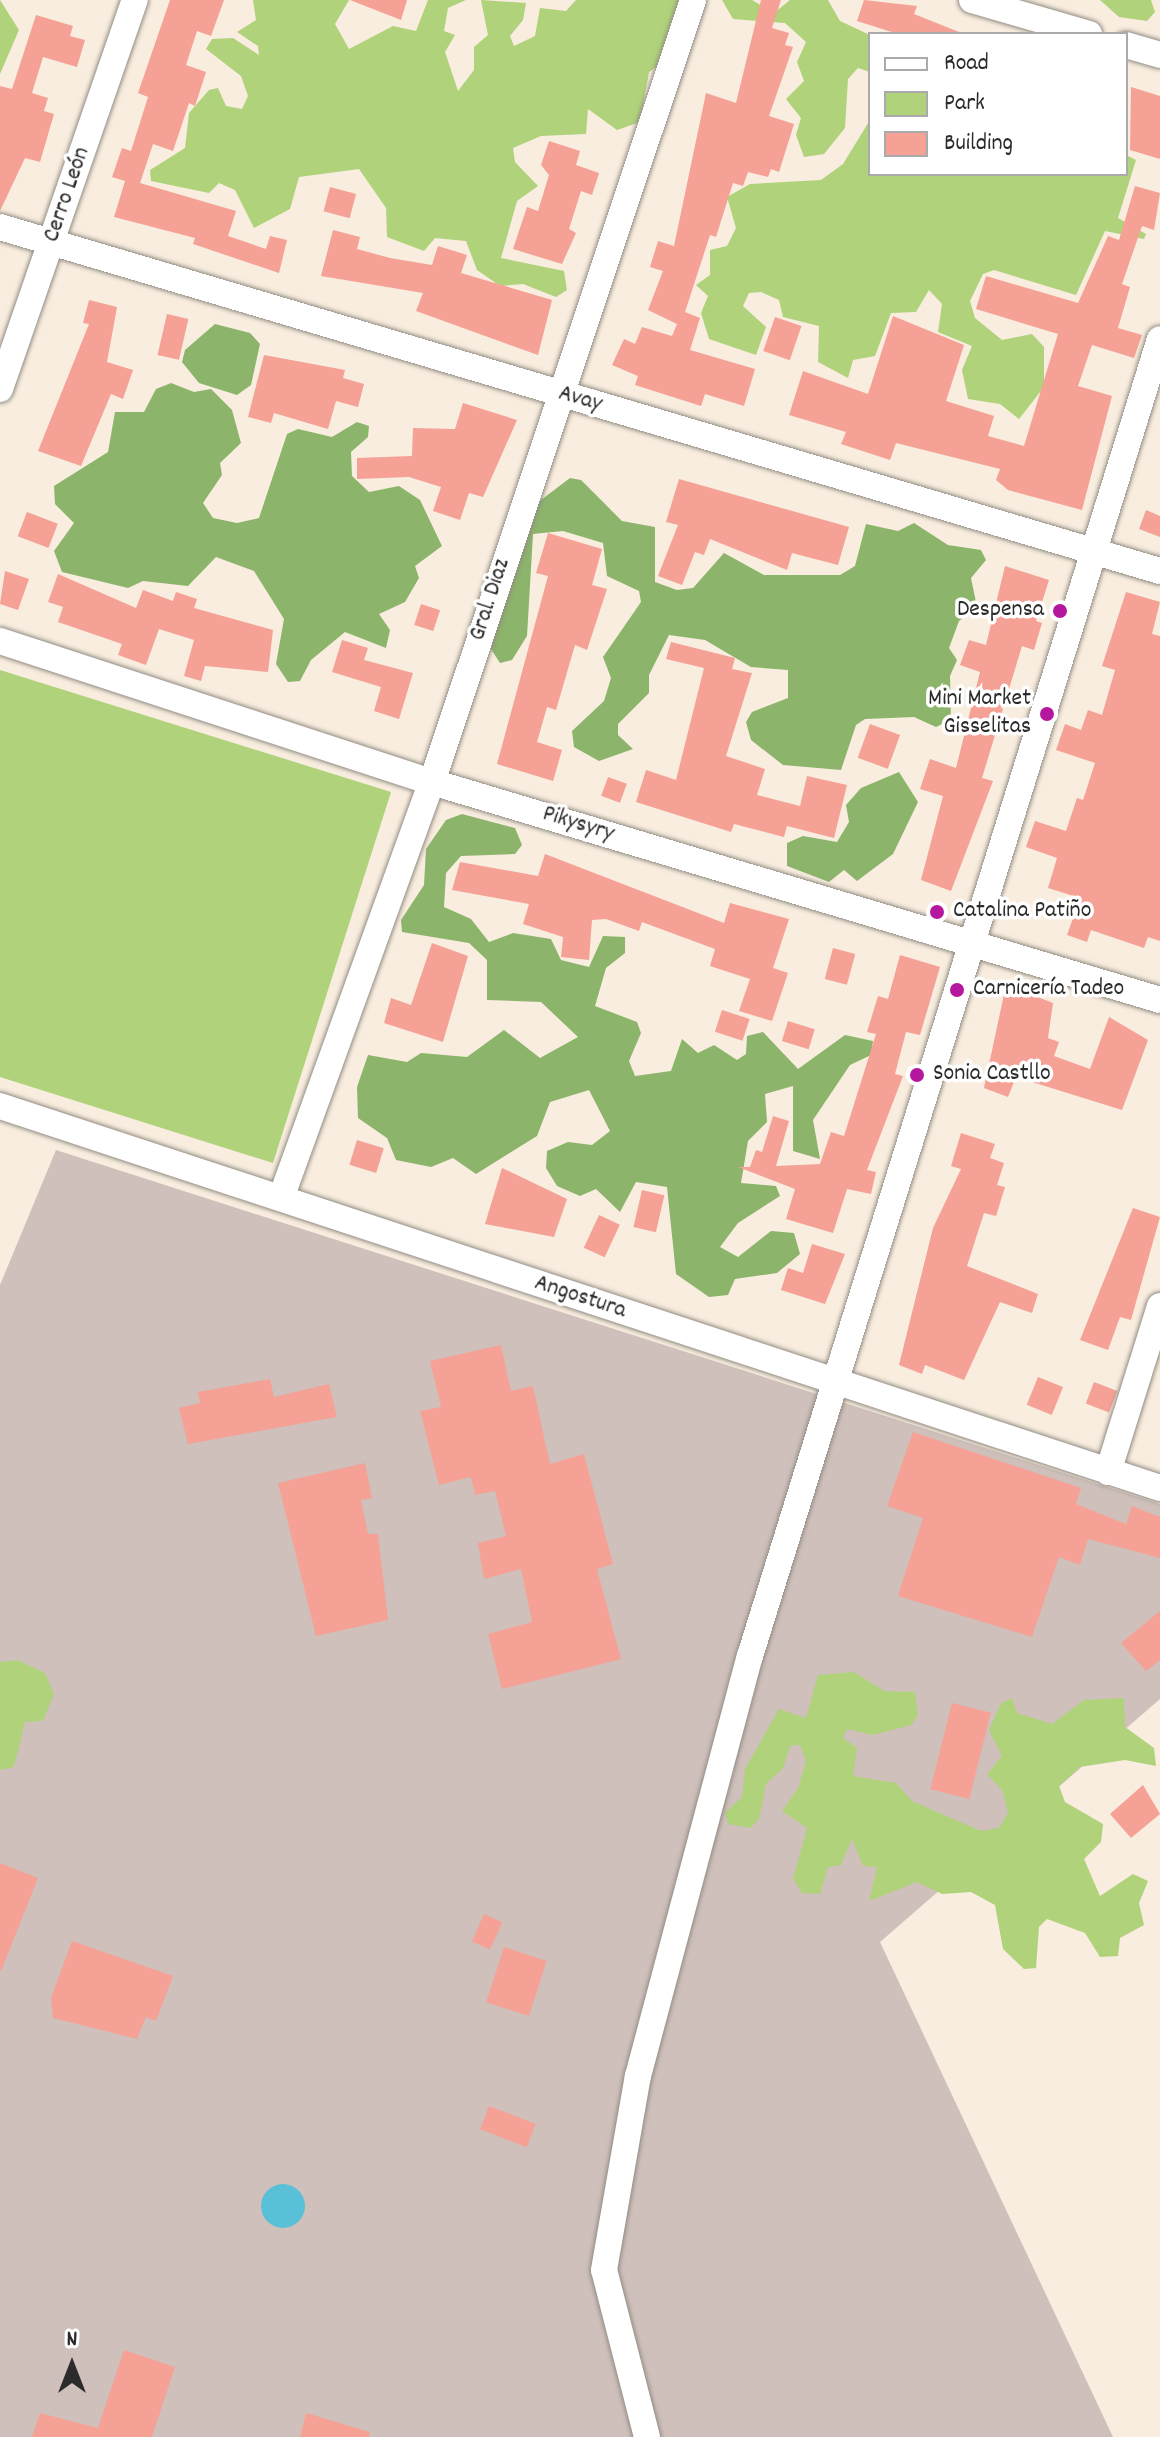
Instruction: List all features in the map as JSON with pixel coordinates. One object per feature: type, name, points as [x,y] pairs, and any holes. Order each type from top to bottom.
[{"type":"street","name":"Cerro León","points":[[0,389],[135,0]]},
{"type":"street","name":"Gral. Diaz","points":[[281,1198],[432,782],[558,393],[693,0]]},
{"type":"street","points":[[972,0],[1082,32]]},
{"type":"street","points":[[1128,46],[1160,55]]},
{"type":"street","name":"Avay","points":[[0,227],[1160,571]]},
{"type":"street","points":[[647,2437],[604,2270],[618,2172],[750,1656],[839,1384],[1092,550],[1160,339]]},
{"type":"street","name":"Pikysyry","points":[[0,641],[432,782],[1160,1000]]},
{"type":"street","name":"Angostura","points":[[0,1106],[1160,1488]]},
{"type":"street","points":[[1108,1472],[1160,1306]]},
{"type":"shaded area","points":[[56,1150],[1160,1504],[1160,1699],[880,1942],[1113,2437],[0,2437],[0,1285]]},
{"type":"green space","points":[[0,0],[19,30],[0,74]]},
{"type":"green space","points":[[253,0],[349,0],[335,24],[349,49],[393,26],[416,31],[428,0],[466,0],[448,8],[444,31],[455,35],[445,52],[458,91],[474,70],[474,47],[488,35],[481,0],[526,3],[523,20],[510,36],[514,46],[535,36],[540,8],[566,11],[576,0],[688,0],[667,60],[649,72],[640,122],[617,130],[588,109],[586,134],[541,136],[513,148],[515,162],[538,186],[517,201],[501,258],[564,271],[567,290],[556,297],[523,284],[500,286],[477,270],[466,241],[435,238],[424,251],[387,237],[386,208],[359,169],[299,177],[290,209],[254,228],[235,190],[219,183],[209,193],[151,181],[150,170],[185,148],[189,113],[209,90],[218,88],[226,106],[242,109],[248,96],[241,76],[206,49],[212,39],[233,38],[259,55],[258,46],[237,32],[256,20]]},
{"type":"green space","points":[[722,0],[752,0],[774,13],[790,0],[828,0],[840,21],[868,34],[868,71],[858,68],[848,79],[845,128],[824,154],[804,157],[796,135],[801,118],[786,99],[804,81],[797,62],[806,42],[785,23],[733,19]]},
{"type":"green space","points":[[1100,0],[1151,0],[1155,12],[1147,21],[1119,17]]},
{"type":"green space","points":[[868,123],[868,176],[1128,176],[1128,156],[1136,160],[1118,218],[1146,234],[1144,239],[1105,231],[1076,295],[994,270],[983,274],[970,301],[975,318],[1002,340],[1032,334],[1044,347],[1044,387],[1019,419],[1000,404],[968,399],[962,370],[972,346],[938,332],[942,304],[929,290],[916,312],[891,313],[875,356],[853,360],[848,378],[818,362],[819,326],[783,317],[779,300],[761,292],[749,293],[743,306],[766,327],[756,355],[709,339],[701,313],[708,296],[696,285],[710,275],[710,250],[727,246],[736,228],[727,197],[750,184],[821,180],[843,164]]},
{"type":"green space","points":[[215,324],[250,333],[260,344],[251,385],[237,395],[199,383],[182,362],[185,350]]},
{"type":"green space","points":[[171,383],[194,392],[211,389],[232,410],[241,443],[220,463],[222,475],[203,503],[213,518],[237,523],[259,518],[287,434],[298,429],[332,437],[357,422],[369,426],[368,437],[351,452],[352,476],[369,492],[399,486],[420,500],[442,546],[415,566],[419,578],[405,602],[379,614],[390,630],[386,648],[345,632],[311,660],[300,681],[288,682],[276,664],[284,619],[254,571],[216,557],[188,586],[143,581],[128,588],[62,572],[54,551],[74,523],[55,504],[54,486],[108,452],[115,412],[144,412],[156,389]]},
{"type":"green space","points":[[570,478],[581,480],[622,521],[655,527],[655,582],[677,590],[693,588],[724,553],[764,575],[840,575],[855,566],[866,524],[898,531],[914,523],[948,545],[981,550],[986,560],[971,578],[977,607],[959,621],[949,648],[957,660],[950,676],[951,720],[936,727],[914,717],[865,719],[856,725],[841,770],[783,765],[751,740],[746,722],[752,712],[788,698],[788,670],[751,667],[705,640],[669,635],[649,675],[649,693],[618,724],[618,735],[633,749],[599,761],[574,747],[572,731],[604,701],[611,678],[603,657],[641,602],[639,591],[607,576],[603,543],[563,531],[533,534],[527,636],[512,660],[500,663],[491,649],[496,608],[529,509]]},
{"type":"green space","points":[[0,670],[391,792],[273,1163],[0,1077]]},
{"type":"green space","points":[[899,772],[918,802],[893,854],[857,881],[844,870],[829,882],[787,866],[787,843],[803,836],[837,842],[849,822],[846,805],[861,788]]},
{"type":"green space","points":[[462,814],[515,828],[522,845],[515,854],[461,856],[446,873],[444,907],[471,919],[489,942],[513,933],[551,939],[561,960],[589,967],[603,936],[625,937],[625,953],[606,968],[595,1006],[637,1022],[641,1033],[629,1061],[635,1076],[671,1071],[682,1039],[698,1053],[714,1045],[737,1060],[746,1054],[747,1036],[763,1032],[798,1069],[845,1035],[873,1041],[871,1055],[850,1065],[813,1120],[820,1159],[793,1151],[793,1086],[765,1094],[767,1122],[748,1141],[741,1183],[776,1186],[780,1196],[738,1223],[720,1247],[738,1257],[771,1231],[794,1233],[800,1254],[777,1273],[735,1279],[728,1295],[709,1297],[676,1274],[667,1187],[636,1182],[620,1212],[596,1189],[580,1196],[557,1186],[546,1168],[547,1151],[568,1142],[592,1145],[610,1131],[589,1090],[550,1102],[537,1136],[476,1174],[453,1158],[431,1167],[396,1160],[387,1138],[358,1118],[357,1087],[368,1055],[407,1062],[421,1053],[467,1057],[504,1030],[540,1058],[578,1037],[541,1002],[487,1000],[487,960],[469,943],[402,932],[401,920],[424,885],[426,849],[446,820]]},
{"type":"green space","points":[[18,1660],[45,1673],[54,1694],[43,1721],[25,1722],[14,1767],[0,1770],[0,1662]]},
{"type":"green space","points":[[854,1672],[884,1691],[915,1692],[918,1715],[911,1725],[873,1735],[847,1729],[843,1738],[857,1748],[853,1776],[896,1783],[912,1801],[981,1831],[999,1828],[1008,1813],[1002,1790],[987,1774],[1002,1756],[989,1730],[1001,1703],[1012,1698],[1017,1713],[1052,1724],[1084,1700],[1124,1698],[1125,1727],[1154,1748],[1156,1766],[1125,1760],[1080,1767],[1059,1786],[1065,1802],[1103,1824],[1101,1842],[1084,1859],[1100,1896],[1133,1874],[1148,1881],[1139,1903],[1144,1925],[1120,1938],[1118,1956],[1100,1957],[1085,1933],[1047,1919],[1039,1927],[1036,1968],[1024,1969],[1003,1949],[995,1905],[971,1892],[942,1894],[917,1882],[869,1901],[877,1867],[863,1866],[852,1839],[841,1865],[828,1867],[820,1894],[802,1893],[793,1879],[807,1828],[782,1811],[798,1788],[806,1761],[800,1745],[790,1746],[783,1768],[766,1784],[759,1819],[750,1828],[728,1824],[725,1813],[742,1797],[745,1769],[779,1709],[806,1718],[818,1675]]},
{"type":"water","points":[[283,2184],[298,2191],[305,2206],[298,2221],[283,2228],[268,2221],[261,2206],[268,2191]]},
{"type":"building","points":[[170,0],[224,0],[211,36],[197,31],[186,65],[206,72],[195,106],[189,103],[173,151],[153,144],[140,183],[236,211],[228,236],[266,249],[270,236],[287,240],[279,273],[193,244],[195,238],[114,217],[125,181],[112,177],[122,148],[131,151],[148,97],[138,93]]},
{"type":"building","points":[[350,0],[407,0],[401,20]]},
{"type":"building","points":[[761,0],[781,0],[772,28],[789,33],[785,45],[793,47],[769,116],[794,124],[779,172],[771,169],[768,177],[748,172],[743,186],[733,183],[716,237],[710,235],[685,312],[700,318],[690,350],[755,369],[744,406],[705,394],[701,406],[635,385],[638,376],[612,365],[624,339],[635,344],[642,327],[672,336],[677,324],[648,310],[663,271],[650,267],[658,241],[674,246],[706,93],[736,103]]},
{"type":"building","points":[[864,0],[917,6],[914,14],[959,32],[892,32],[857,21]]},
{"type":"building","points":[[36,15],[73,26],[70,36],[85,40],[77,67],[43,57],[32,93],[48,98],[44,111],[54,114],[40,162],[25,158],[0,211],[0,86],[12,89]]},
{"type":"building","points":[[1131,87],[1160,96],[1160,159],[1130,150]]},
{"type":"building","points":[[549,141],[580,151],[576,165],[599,173],[592,195],[581,191],[569,229],[576,233],[562,264],[513,249],[527,207],[538,211],[549,175],[541,165]]},
{"type":"building","points":[[1135,186],[1160,193],[1154,230],[1142,226],[1122,284],[1130,287],[1118,328],[1142,335],[1134,358],[1092,345],[1078,386],[1112,396],[1082,510],[1008,490],[996,480],[1000,469],[896,443],[890,460],[841,444],[846,432],[789,415],[803,371],[868,394],[893,316],[964,345],[946,401],[994,416],[988,436],[1024,446],[1058,334],[976,309],[986,276],[1078,303],[1108,236],[1119,240]]},
{"type":"building","points":[[330,187],[356,194],[350,218],[324,211]]},
{"type":"building","points":[[333,230],[360,237],[357,249],[390,258],[432,265],[438,246],[467,255],[461,273],[552,300],[538,355],[416,311],[423,293],[321,276]]},
{"type":"building","points":[[89,300],[117,307],[107,362],[133,370],[123,399],[111,394],[81,466],[38,451],[89,324],[83,323]]},
{"type":"building","points":[[167,314],[188,319],[179,360],[158,355]]},
{"type":"building","points":[[775,317],[801,326],[790,360],[763,351]]},
{"type":"building","points":[[264,355],[345,370],[343,378],[364,384],[358,407],[336,401],[328,429],[274,413],[271,423],[248,417]]},
{"type":"building","points":[[463,403],[517,420],[483,497],[469,493],[460,520],[433,511],[441,487],[409,477],[357,479],[357,458],[412,456],[413,428],[455,429]]},
{"type":"building","points":[[679,479],[849,527],[838,565],[792,553],[787,570],[710,539],[704,555],[695,552],[682,585],[658,576],[678,525],[666,522]]},
{"type":"building","points":[[1146,510],[1160,516],[1160,537],[1139,529]]},
{"type":"building","points":[[27,512],[58,524],[48,548],[18,536]]},
{"type":"building","points":[[548,533],[602,549],[592,585],[607,589],[587,650],[575,645],[556,710],[547,707],[537,742],[562,750],[553,781],[497,764],[548,576],[536,573]]},
{"type":"building","points":[[1005,566],[1049,580],[1036,621],[1042,623],[1034,650],[1022,646],[982,778],[993,781],[951,891],[921,880],[943,796],[920,789],[930,759],[956,768],[980,672],[960,665],[969,640],[986,645]]},
{"type":"building","points":[[5,571],[29,579],[18,610],[0,604]]},
{"type":"building","points":[[58,574],[136,608],[143,590],[173,601],[176,592],[197,599],[194,608],[273,630],[268,672],[205,666],[201,681],[184,676],[194,640],[159,629],[146,665],[118,655],[122,644],[58,622],[63,607],[48,602]]},
{"type":"building","points":[[1126,592],[1160,602],[1152,634],[1160,636],[1160,941],[1148,937],[1144,948],[1091,930],[1087,942],[1067,935],[1080,898],[1048,888],[1057,858],[1026,847],[1035,821],[1066,831],[1077,798],[1083,800],[1095,763],[1056,750],[1065,724],[1081,730],[1088,710],[1102,715],[1115,670],[1102,666]]},
{"type":"building","points":[[421,604],[440,610],[433,631],[414,625]]},
{"type":"building","points":[[342,640],[368,648],[364,660],[413,673],[399,719],[374,711],[381,687],[332,672]]},
{"type":"building","points":[[671,642],[735,658],[732,669],[752,673],[726,756],[765,769],[757,795],[800,806],[807,776],[847,785],[834,838],[787,826],[784,837],[734,824],[731,832],[636,802],[646,770],[676,780],[704,668],[666,659]]},
{"type":"building","points":[[870,724],[900,735],[888,769],[858,758]]},
{"type":"building","points":[[608,777],[627,784],[620,803],[601,796]]},
{"type":"building","points":[[545,854],[724,923],[730,903],[789,919],[773,968],[788,973],[772,1021],[739,1011],[750,979],[710,966],[715,949],[642,922],[639,931],[606,919],[592,920],[589,960],[561,957],[563,937],[523,924],[529,904],[452,890],[460,862],[538,876]]},
{"type":"building","points":[[432,943],[468,956],[443,1042],[384,1023],[391,998],[411,1005]]},
{"type":"building","points":[[833,948],[855,954],[847,985],[825,979]]},
{"type":"building","points":[[900,955],[940,967],[920,1035],[906,1032],[895,1074],[903,1076],[867,1170],[876,1172],[871,1194],[847,1189],[833,1233],[786,1219],[795,1189],[738,1167],[750,1167],[756,1150],[762,1152],[773,1116],[789,1121],[776,1166],[820,1164],[831,1132],[844,1136],[876,1034],[867,1032],[878,996],[888,999]]},
{"type":"building","points":[[1006,985],[1053,1003],[1048,1038],[1059,1042],[1054,1056],[1090,1069],[1109,1017],[1148,1040],[1122,1110],[1016,1077],[1008,1097],[984,1088]]},
{"type":"building","points":[[722,1010],[750,1019],[742,1041],[715,1032]]},
{"type":"building","points":[[788,1021],[815,1029],[809,1049],[782,1041]]},
{"type":"building","points":[[961,1133],[995,1144],[990,1158],[1004,1163],[997,1185],[1005,1187],[996,1216],[984,1213],[967,1266],[1038,1294],[1032,1313],[1000,1302],[964,1380],[925,1365],[922,1374],[899,1365],[933,1228],[961,1169],[951,1166]]},
{"type":"building","points":[[357,1140],[384,1148],[376,1173],[349,1165]]},
{"type":"building","points":[[502,1168],[567,1199],[554,1237],[485,1224]]},
{"type":"building","points":[[642,1190],[664,1195],[656,1232],[633,1227]]},
{"type":"building","points":[[1133,1208],[1160,1217],[1131,1320],[1120,1317],[1108,1350],[1080,1340]]},
{"type":"building","points":[[599,1215],[620,1225],[605,1257],[584,1248]]},
{"type":"building","points":[[812,1244],[845,1254],[825,1304],[781,1290],[788,1268],[803,1273]]},
{"type":"building","points":[[501,1345],[511,1391],[533,1386],[550,1464],[584,1454],[613,1564],[597,1569],[621,1659],[502,1689],[488,1634],[532,1622],[521,1569],[484,1579],[478,1543],[506,1536],[495,1491],[475,1495],[471,1477],[439,1485],[420,1411],[441,1407],[430,1361]]},
{"type":"building","points":[[1038,1377],[1063,1387],[1052,1415],[1027,1405]]},
{"type":"building","points":[[270,1379],[274,1397],[329,1384],[337,1417],[188,1444],[179,1408],[200,1403],[198,1392]]},
{"type":"building","points":[[1094,1382],[1117,1391],[1109,1412],[1086,1403]]},
{"type":"building","points":[[913,1432],[1081,1488],[1076,1504],[1126,1524],[1132,1506],[1160,1517],[1160,1558],[1088,1539],[1080,1565],[1059,1557],[1032,1637],[898,1596],[923,1518],[887,1506]]},
{"type":"building","points":[[365,1463],[372,1498],[361,1500],[368,1534],[378,1534],[388,1620],[316,1636],[278,1483]]},
{"type":"building","points":[[1160,1611],[1160,1660],[1146,1671],[1121,1643]]},
{"type":"building","points":[[952,1703],[991,1713],[969,1799],[930,1789]]},
{"type":"building","points":[[1143,1785],[1160,1814],[1131,1838],[1110,1814]]},
{"type":"building","points":[[0,1863],[38,1878],[1,1971],[0,1971]]},
{"type":"building","points":[[484,1914],[502,1922],[490,1950],[472,1941]]},
{"type":"building","points":[[72,1941],[173,1976],[156,2021],[146,2017],[137,2039],[53,2018],[51,1998]]},
{"type":"building","points":[[504,1947],[547,1961],[529,2016],[486,2002]]},
{"type":"building","points":[[489,2106],[536,2124],[527,2147],[480,2129]]},
{"type":"building","points":[[124,2350],[175,2367],[152,2437],[32,2437],[40,2413],[98,2428]]},
{"type":"building","points":[[306,2413],[370,2432],[369,2437],[300,2437]]},
{"type":"place","name":"Despensa","points":[[1060,611]]},
{"type":"place","name":"Mini Market Gisselitas","points":[[1047,714]]},
{"type":"place","name":"Catalina Patiño","points":[[937,912]]},
{"type":"place","name":"Carnicería Tadeo","points":[[957,990]]},
{"type":"place","name":"Sonia Castllo","points":[[917,1075]]}]
